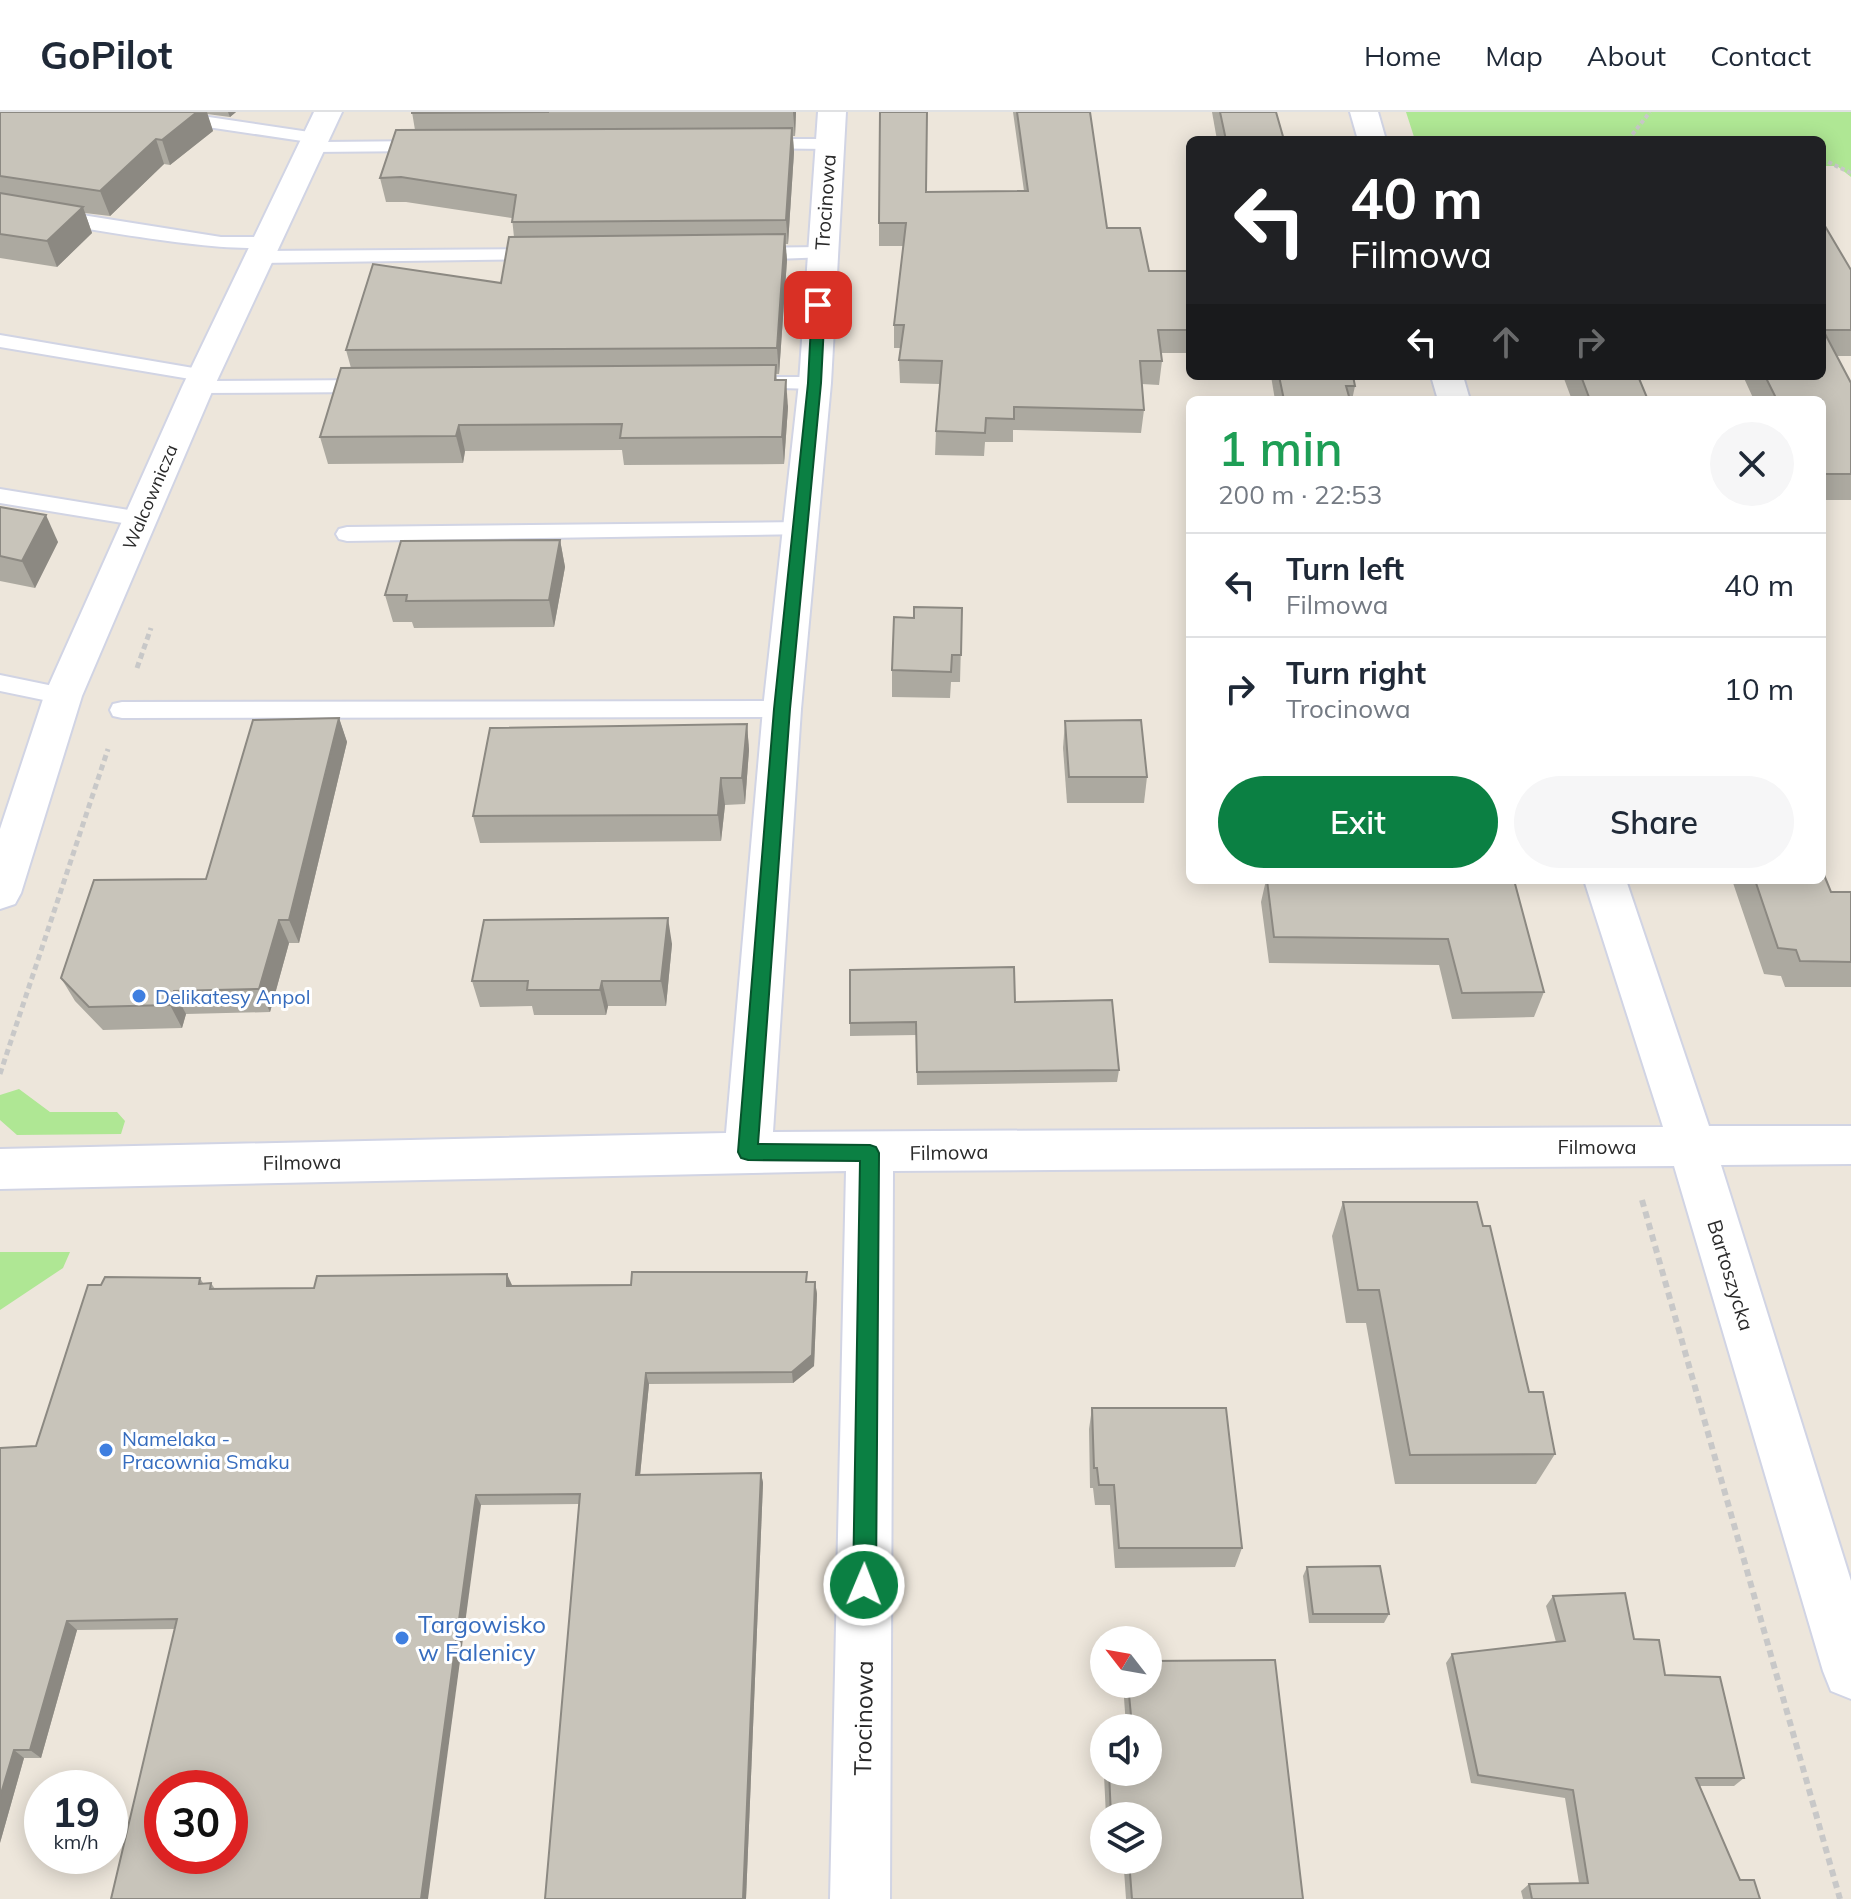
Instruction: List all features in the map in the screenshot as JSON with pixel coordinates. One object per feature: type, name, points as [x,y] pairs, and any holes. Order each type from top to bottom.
[{"type":"street","points":[[1364,112],[1371,136]]},
{"type":"street","name":"Trocinowa","points":[[748,1152],[782,709],[815,383],[830,128]]},
{"type":"street","name":"Walcownicza","points":[[0,893],[63,696],[201,381],[319,132]]},
{"type":"street","name":"Bartoszycka","points":[[1606,884],[1692,1146],[1851,1671]]},
{"type":"street","name":"Filmowa","points":[[0,1169],[748,1152],[1851,1145]]},
{"type":"street","name":"Trocinowa","points":[[860,1899],[870,1153]]},
{"type":"lane","points":[[140,112],[453,146]]},
{"type":"lane","points":[[735,144],[830,128]]},
{"type":"lane","points":[[0,208],[263,250],[565,255]]},
{"type":"lane","points":[[725,254],[821,253]]},
{"type":"lane","points":[[0,341],[201,381],[390,386]]},
{"type":"lane","points":[[736,383],[815,383]]},
{"type":"lane","points":[[0,496],[141,519]]},
{"type":"lane","points":[[347,534],[802,529]]},
{"type":"lane","points":[[0,683],[63,696]]},
{"type":"lane","points":[[122,710],[782,709]]},
{"type":"path","points":[[1631,136],[1650,112]]},
{"type":"path","points":[[1826,161],[1851,173]]},
{"type":"path","points":[[0,1074],[152,627]]},
{"type":"path","points":[[1626,1146],[1840,1899]]},
{"type":"green space","points":[[1406,112],[1851,112],[1851,177],[1837,166],[1826,166],[1826,136],[1414,136]]},
{"type":"green space","points":[[19,1089],[50,1112],[117,1112],[125,1121],[121,1134],[17,1135],[0,1120],[0,1095]]},
{"type":"green space","points":[[0,1252],[70,1252],[63,1268],[0,1310]]},
{"type":"building","points":[[0,112],[197,112],[162,140],[156,139],[100,191],[0,176]]},
{"type":"building","points":[[412,112],[549,112],[412,113]]},
{"type":"building","points":[[880,112],[927,112],[926,192],[1028,191],[1017,112],[1090,112],[1107,228],[1140,228],[1149,271],[1186,271],[1186,330],[1158,330],[1162,361],[1140,361],[1144,410],[1014,407],[1014,419],[986,418],[985,433],[936,431],[942,361],[899,360],[904,325],[894,325],[906,223],[879,223]]},
{"type":"building","points":[[1220,112],[1276,112],[1283,136],[1225,136]]},
{"type":"building","points":[[792,128],[786,220],[512,222],[516,195],[401,177],[380,178],[396,130]]},
{"type":"building","points":[[0,193],[83,207],[47,241],[0,234]]},
{"type":"building","points":[[1826,228],[1851,270],[1851,330],[1826,330]]},
{"type":"building","points":[[785,234],[777,348],[346,350],[373,264],[501,283],[509,237]]},
{"type":"building","points":[[1826,336],[1851,383],[1851,474],[1826,474],[1826,396],[1775,396],[1767,380],[1826,380]]},
{"type":"building","points":[[776,365],[775,380],[786,380],[782,437],[620,438],[622,424],[459,425],[456,436],[320,437],[341,368]]},
{"type":"building","points":[[1280,380],[1354,380],[1355,386],[1346,386],[1349,396],[1283,396]]},
{"type":"building","points":[[1582,380],[1640,380],[1646,396],[1588,396]]},
{"type":"building","points":[[0,507],[46,515],[22,561],[0,556]]},
{"type":"building","points":[[560,540],[549,600],[406,601],[407,595],[385,595],[401,541]]},
{"type":"building","points":[[914,607],[962,608],[961,655],[952,655],[951,672],[892,670],[894,617],[914,618]]},
{"type":"building","points":[[339,718],[289,920],[279,920],[259,989],[174,991],[170,1005],[89,1007],[61,978],[94,880],[206,879],[253,720]]},
{"type":"building","points":[[1141,720],[1147,777],[1069,777],[1065,721]]},
{"type":"building","points":[[747,724],[742,778],[721,778],[718,815],[473,816],[490,728]]},
{"type":"building","points":[[1826,880],[1831,892],[1851,892],[1851,962],[1800,961],[1796,950],[1778,948],[1756,884],[1826,884]]},
{"type":"building","points":[[1267,884],[1515,884],[1544,992],[1462,993],[1448,939],[1274,937]]},
{"type":"building","points":[[668,918],[661,981],[602,981],[600,990],[527,990],[528,981],[472,981],[484,920]]},
{"type":"building","points":[[1014,967],[1015,1002],[1112,1000],[1119,1070],[917,1072],[916,1022],[850,1023],[850,970]]},
{"type":"building","points":[[1343,1202],[1477,1202],[1483,1226],[1490,1226],[1529,1392],[1543,1392],[1555,1454],[1410,1455],[1379,1290],[1358,1290]]},
{"type":"building","name":"Targowisko w Falenicy","points":[[632,1272],[807,1272],[806,1282],[815,1282],[812,1355],[792,1372],[646,1373],[636,1475],[761,1473],[743,1899],[545,1899],[580,1494],[476,1495],[421,1899],[111,1899],[117,1874],[128,1874],[128,1827],[177,1619],[67,1621],[30,1750],[14,1750],[0,1797],[0,1448],[36,1446],[88,1285],[101,1285],[105,1277],[200,1278],[199,1284],[211,1283],[210,1289],[314,1288],[317,1276],[507,1274],[507,1286],[631,1285]]},
{"type":"building","points":[[1092,1408],[1226,1408],[1242,1548],[1119,1548],[1114,1485],[1099,1485],[1097,1468],[1094,1468]]},
{"type":"building","points":[[1380,1566],[1389,1614],[1313,1614],[1307,1567]]},
{"type":"building","points":[[1625,1593],[1634,1639],[1659,1640],[1665,1675],[1720,1677],[1744,1778],[1696,1778],[1740,1880],[1754,1880],[1760,1899],[1532,1899],[1529,1884],[1588,1883],[1573,1790],[1478,1775],[1452,1654],[1565,1641],[1553,1596]]},
{"type":"building","points":[[1275,1660],[1303,1899],[1132,1899],[1130,1874],[1162,1874],[1162,1802],[1110,1802],[1110,1786],[1162,1786],[1162,1714],[1131,1714],[1129,1698],[1162,1698],[1162,1661]]},
{"type":"place","name":"Delikatesy Anpol","points":[[139,996]]},
{"type":"place","name":"Namelaka - Pracownia Smaku","points":[[106,1450]]},
{"type":"place","name":"Targowisko w Falenicy","points":[[402,1638]]},
{"type":"route","points":[[818,305],[815,383],[782,709],[748,1152],[870,1153],[864,1585]]}]
